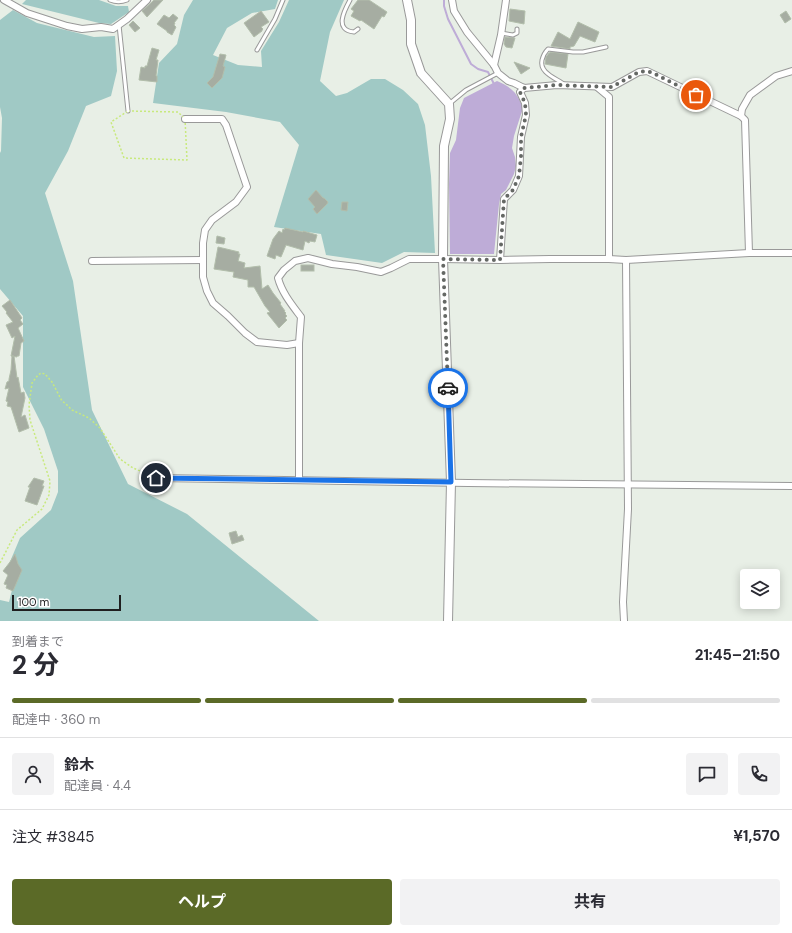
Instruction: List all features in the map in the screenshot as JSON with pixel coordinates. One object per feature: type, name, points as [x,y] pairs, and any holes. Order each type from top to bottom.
[{"type":"street","points":[[4,0],[27,13],[67,26],[82,29],[101,27],[113,29],[132,15],[148,0]]},
{"type":"street","points":[[407,0],[411,20],[411,44],[421,73],[449,104],[450,119],[444,146],[443,259],[451,482],[448,621]]},
{"type":"street","points":[[452,0],[454,11],[467,32],[494,65]]},
{"type":"street","points":[[506,0],[493,76],[524,88],[557,85],[612,87],[639,72],[647,71],[741,116],[745,120],[749,254]]},
{"type":"street","points":[[741,116],[742,109],[750,95],[776,76],[792,72]]},
{"type":"street","points":[[598,87],[609,97],[609,259]]},
{"type":"street","points":[[500,260],[504,199],[513,190],[519,176],[521,137],[526,115],[525,103],[520,92],[524,88]]},
{"type":"street","points":[[184,119],[222,119],[226,125],[247,187],[236,202],[212,220],[206,230],[203,243],[204,277],[207,291],[213,303],[245,333],[257,342],[287,345],[299,343]]},
{"type":"street","points":[[298,480],[299,343],[301,317],[280,286],[278,278],[284,270],[295,261],[308,258],[332,264],[358,267],[381,272],[409,259],[626,260],[792,253]]},
{"type":"street","points":[[92,261],[203,260]]},
{"type":"street","points":[[624,621],[623,602],[628,509],[626,260]]},
{"type":"street","points":[[156,478],[792,486]]},
{"type":"lane","points":[[110,0],[127,0]]},
{"type":"lane","points":[[257,50],[275,19],[283,0]]},
{"type":"lane","points":[[350,0],[342,16],[342,24],[348,32],[354,32],[358,29]]},
{"type":"lane","points":[[119,25],[128,111]]},
{"type":"lane","points":[[501,33],[513,35],[517,33],[517,30]]},
{"type":"lane","points":[[566,86],[544,71],[541,65],[545,52],[548,49],[583,52],[606,47]]},
{"type":"lane","points":[[449,104],[466,90],[493,76]]},
{"type":"path","points":[[128,111],[178,112],[184,119],[187,160],[124,158],[111,122],[128,111]]},
{"type":"path","points":[[0,563],[17,530],[42,509],[49,495],[50,481],[30,420],[29,405],[32,383],[41,373],[45,374],[52,382],[62,401],[72,410],[89,418],[100,428],[120,459],[132,468],[156,478]]},
{"type":"shaded area","points":[[26,0],[99,0],[116,6],[128,6],[129,12],[111,24],[99,23],[22,4]]},
{"type":"shaded area","points":[[193,0],[278,0],[275,9],[252,13],[227,28],[213,55],[238,65],[262,67],[261,51],[279,22],[289,0],[344,0],[330,32],[320,81],[336,96],[347,93],[371,79],[385,79],[403,90],[418,104],[425,125],[431,176],[435,253],[404,252],[382,263],[326,255],[321,234],[274,227],[299,145],[280,122],[226,112],[153,103],[159,63],[177,44],[184,15]]},
{"type":"shaded area","points":[[13,10],[37,23],[94,37],[115,36],[117,71],[111,96],[86,106],[68,151],[45,193],[73,281],[92,410],[128,484],[187,514],[319,621],[0,621],[0,600],[9,602],[16,574],[9,564],[20,538],[51,510],[58,492],[58,471],[44,429],[23,387],[23,316],[0,289],[0,153],[2,118],[0,107],[0,20]]},
{"type":"shaded area","points":[[497,81],[507,86],[514,92],[519,98],[523,108],[514,136],[512,148],[516,166],[514,174],[506,190],[501,194],[499,204],[494,254],[450,254],[450,153],[456,140],[460,108],[464,98]]},
{"type":"building","points":[[154,0],[163,0],[147,17],[142,11]]},
{"type":"building","points":[[358,0],[369,0],[387,12],[384,17],[382,16],[374,29],[361,20],[360,21],[351,16],[354,11],[351,9]]},
{"type":"building","points":[[510,9],[525,11],[524,24],[509,21]]},
{"type":"building","points":[[261,11],[269,22],[261,27],[263,29],[262,31],[254,37],[244,23]]},
{"type":"building","points":[[786,11],[791,19],[785,23],[780,15]]},
{"type":"building","points":[[173,14],[178,18],[174,23],[176,27],[172,35],[157,24],[164,15],[169,18]]},
{"type":"building","points":[[133,21],[140,28],[135,32],[129,25]]},
{"type":"building","points":[[578,22],[599,32],[595,42],[580,36],[574,46],[570,47],[570,49],[551,46],[558,32],[570,39]]},
{"type":"building","points":[[505,37],[515,38],[512,48],[506,47],[504,44]]},
{"type":"building","points":[[152,48],[159,50],[156,60],[158,60],[156,76],[157,82],[139,80],[141,67],[145,68],[145,66],[147,66]]},
{"type":"building","points":[[550,52],[568,54],[566,68],[545,64],[546,57]]},
{"type":"building","points":[[220,54],[226,55],[223,66],[225,67],[222,78],[212,88],[207,83],[213,77]]},
{"type":"building","points":[[514,62],[530,68],[521,74]]},
{"type":"building","points":[[316,190],[328,202],[317,214],[313,209],[315,207],[308,199]]},
{"type":"building","points":[[342,202],[348,202],[347,211],[341,210]]},
{"type":"building","points":[[285,228],[317,235],[315,242],[310,241],[309,243],[305,241],[303,250],[286,245],[281,257],[276,255],[275,259],[267,256],[273,239],[279,231],[282,233],[283,229],[284,230]]},
{"type":"building","points":[[217,236],[225,238],[224,244],[216,243]]},
{"type":"building","points":[[218,247],[239,252],[238,254],[240,254],[238,261],[245,263],[244,268],[260,266],[262,289],[268,285],[281,303],[280,304],[287,316],[285,318],[287,320],[279,328],[267,313],[270,312],[254,287],[248,287],[248,280],[233,277],[234,272],[214,269]]},
{"type":"building","points":[[301,265],[314,265],[314,271],[301,271]]},
{"type":"building","points":[[10,300],[22,318],[20,320],[23,324],[18,328],[24,341],[21,343],[19,356],[17,357],[11,356],[15,336],[12,338],[6,325],[13,322],[2,306]]},
{"type":"building","points":[[12,356],[14,356],[21,393],[24,392],[25,398],[21,417],[25,415],[29,428],[19,432],[11,407],[7,406],[8,402],[6,401],[9,388],[5,389],[7,382],[9,381]]},
{"type":"building","points":[[34,478],[44,481],[42,486],[44,486],[37,505],[25,501],[30,487],[28,487]]},
{"type":"building","points":[[236,531],[238,537],[242,535],[244,540],[232,544],[229,533]]},
{"type":"building","points":[[15,554],[18,564],[22,570],[13,591],[6,588],[7,585],[4,584],[8,575],[3,571]]},
{"type":"waterway","points":[[444,0],[444,6],[448,19],[471,64],[478,69],[488,72],[494,84]]},
{"type":"way so far","points":[[448,388],[443,259],[500,260],[504,199],[513,190],[519,176],[521,137],[526,115],[525,103],[520,92],[524,88],[557,85],[612,87],[639,72],[647,71],[696,95]]},
{"type":"route","points":[[156,478],[451,482],[448,388]]}]
